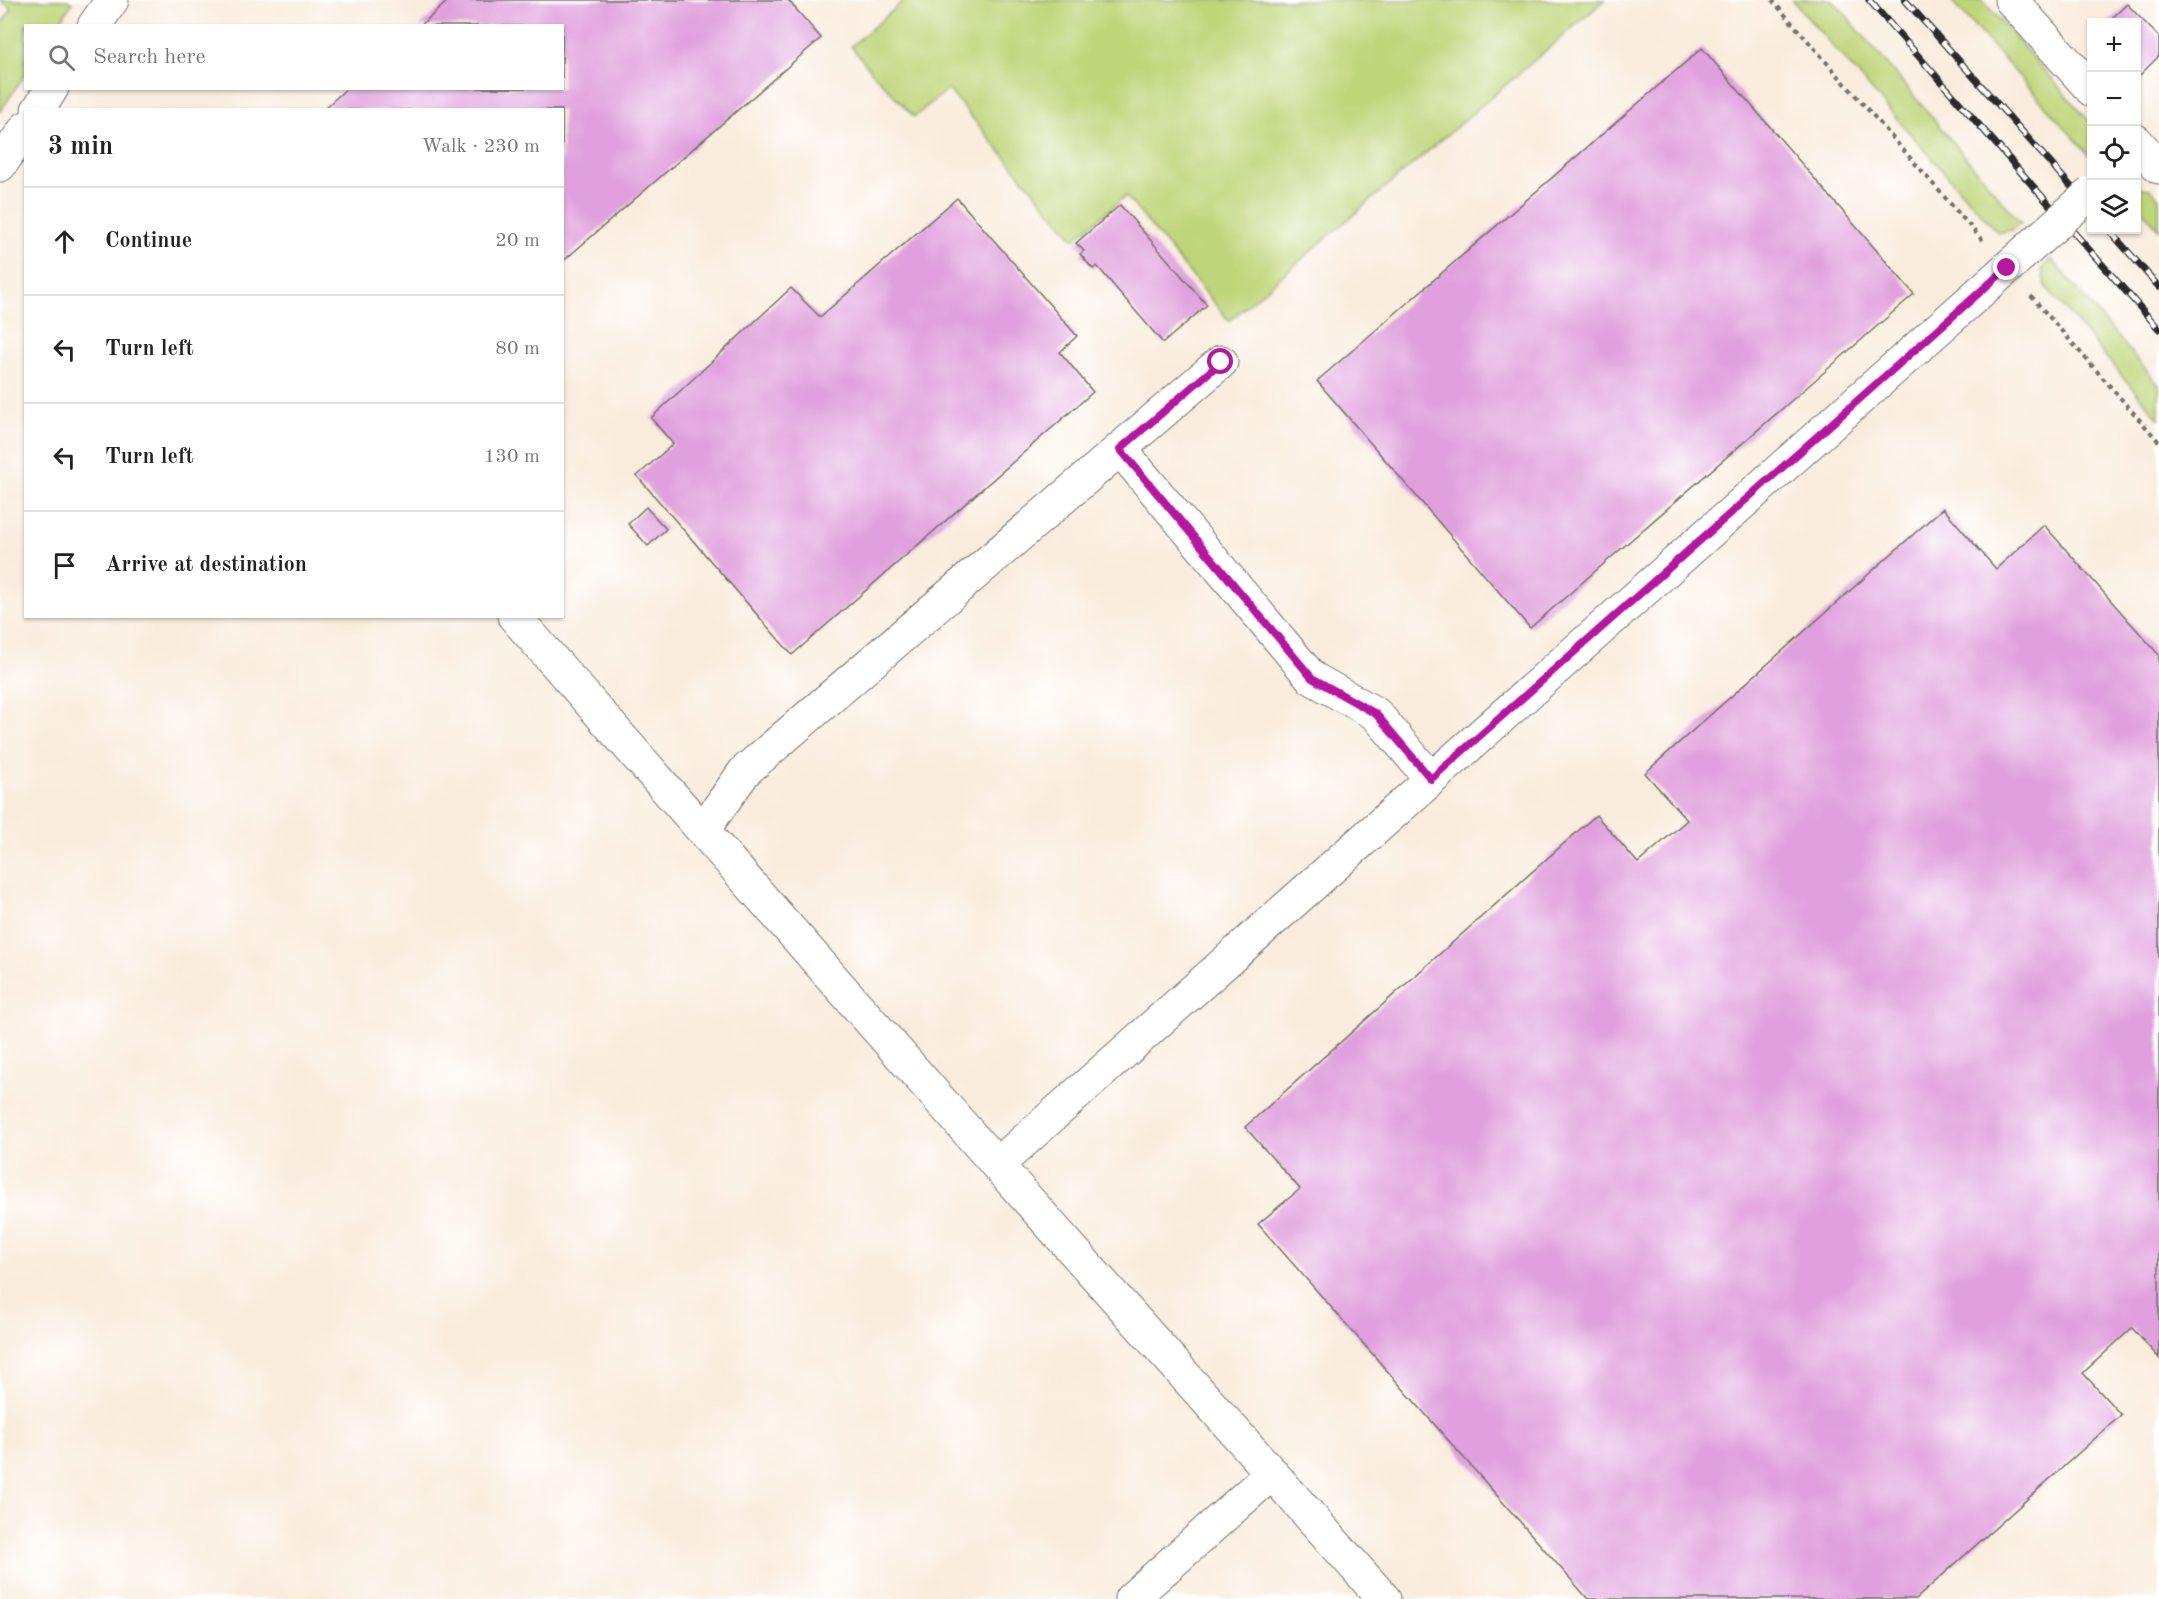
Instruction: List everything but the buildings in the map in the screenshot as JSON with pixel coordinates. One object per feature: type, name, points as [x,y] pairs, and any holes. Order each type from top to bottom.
[{"type":"street","points":[[95,24],[112,0]]},
{"type":"street","points":[[2011,0],[2087,86]]},
{"type":"street","points":[[0,165],[24,131]]},
{"type":"street","points":[[997,1165],[2087,196]]},
{"type":"street","points":[[702,830],[745,771],[1221,362]]},
{"type":"street","points":[[1120,449],[1312,678],[1376,714],[1431,779]]},
{"type":"street","points":[[516,618],[997,1165],[1384,1599]]},
{"type":"street","points":[[1131,1599],[1272,1473]]},
{"type":"path","points":[[1772,0],[2159,442]]},
{"type":"green space","points":[[0,0],[68,0],[72,3],[59,24],[24,24],[24,76],[0,112],[0,25],[12,9]]},
{"type":"green space","points":[[905,0],[1605,0],[1229,321],[1126,196],[1074,239],[948,89],[914,117],[851,46]]},
{"type":"green space","points":[[1792,0],[1833,0],[2021,223],[2012,230],[1998,233]]},
{"type":"green space","points":[[1951,0],[1982,0],[2087,118],[2087,153]]},
{"type":"green space","points":[[2141,188],[2151,189],[2159,198],[2159,230],[2141,209]]},
{"type":"green space","points":[[2051,259],[2159,385],[2159,419],[2045,286],[2042,269]]},
{"type":"railway","points":[[1869,0],[2159,329]]},
{"type":"railway","points":[[1905,0],[2087,204]]},
{"type":"railway","points":[[2113,234],[2159,287]]},
{"type":"route","points":[[1221,362],[1120,449],[1312,678],[1376,714],[1431,779],[2007,268]]}]
